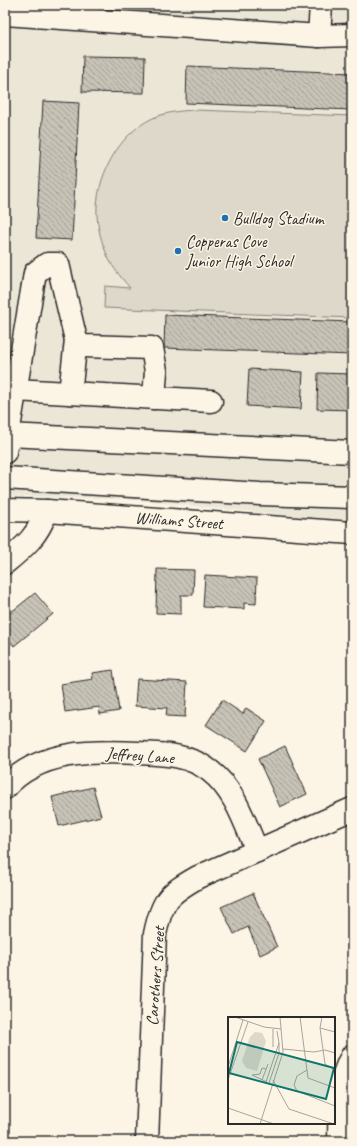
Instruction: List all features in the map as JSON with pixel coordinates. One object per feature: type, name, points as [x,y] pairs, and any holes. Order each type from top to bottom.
[{"type":"street","points":[[319,36],[321,5]]},
{"type":"street","points":[[5,14],[319,36],[352,35]]},
{"type":"street","points":[[70,393],[76,340],[58,264],[47,264],[35,273],[6,443],[352,452]]},
{"type":"street","points":[[76,340],[82,346],[152,348],[156,371],[154,398]]},
{"type":"street","points":[[15,390],[211,402]]},
{"type":"street","points":[[5,478],[260,494],[352,497]]},
{"type":"street","name":"Williams Street","points":[[5,510],[47,511],[352,533]]},
{"type":"street","points":[[5,563],[32,540],[40,528],[47,511]]},
{"type":"street","name":"Jeffrey Lane","points":[[5,788],[10,782],[30,769],[56,758],[78,753],[109,751],[160,754],[188,759],[209,770],[223,783],[236,803],[257,851]]},
{"type":"street","name":"Carothers Street","points":[[147,1141],[155,934],[160,913],[167,900],[176,890],[198,878],[352,809]]},
{"type":"street","points":[[339,1141],[342,1083],[346,1068],[352,1056]]},
{"type":"shaded area","name":"Copperas Cove Junior High School","points":[[5,5],[352,5],[352,520],[292,516],[125,499],[5,496]]},
{"type":"shaded area","name":"Bulldog Stadium","points":[[195,110],[352,116],[352,318],[104,308],[105,286],[130,288],[110,261],[103,245],[99,229],[97,206],[102,180],[107,167],[121,144],[140,126],[151,119],[167,113]]},
{"type":"building","points":[[83,56],[145,57],[144,93],[82,92]]},
{"type":"building","points":[[187,66],[352,73],[352,110],[186,103]]},
{"type":"building","points":[[43,101],[79,103],[72,240],[36,238]]},
{"type":"building","points":[[165,315],[352,322],[352,355],[164,348]]},
{"type":"building","points":[[249,369],[303,372],[301,409],[247,406]]},
{"type":"building","points":[[318,373],[352,374],[352,410],[317,409]]},
{"type":"building","points":[[157,569],[194,570],[193,595],[181,595],[181,614],[156,613]]},
{"type":"building","points":[[205,575],[257,578],[256,604],[244,603],[244,609],[203,607]]},
{"type":"building","points":[[35,593],[53,614],[14,646],[5,636],[5,617]]},
{"type":"building","points":[[113,670],[119,711],[100,714],[99,707],[65,712],[61,684],[93,679],[92,673]]},
{"type":"building","points":[[137,679],[187,682],[185,717],[166,716],[167,708],[135,706]]},
{"type":"building","points":[[222,700],[243,714],[246,708],[266,721],[247,751],[206,725]]},
{"type":"building","points":[[285,746],[307,794],[280,807],[258,759]]},
{"type":"building","points":[[93,787],[101,816],[59,826],[52,797]]},
{"type":"building","points":[[253,893],[277,947],[260,955],[248,927],[234,934],[221,907]]},
{"type":"place","name":"Bulldog Stadium","points":[[225,218]]},
{"type":"place","name":"Copperas Cove Junior High School","points":[[178,251]]}]
